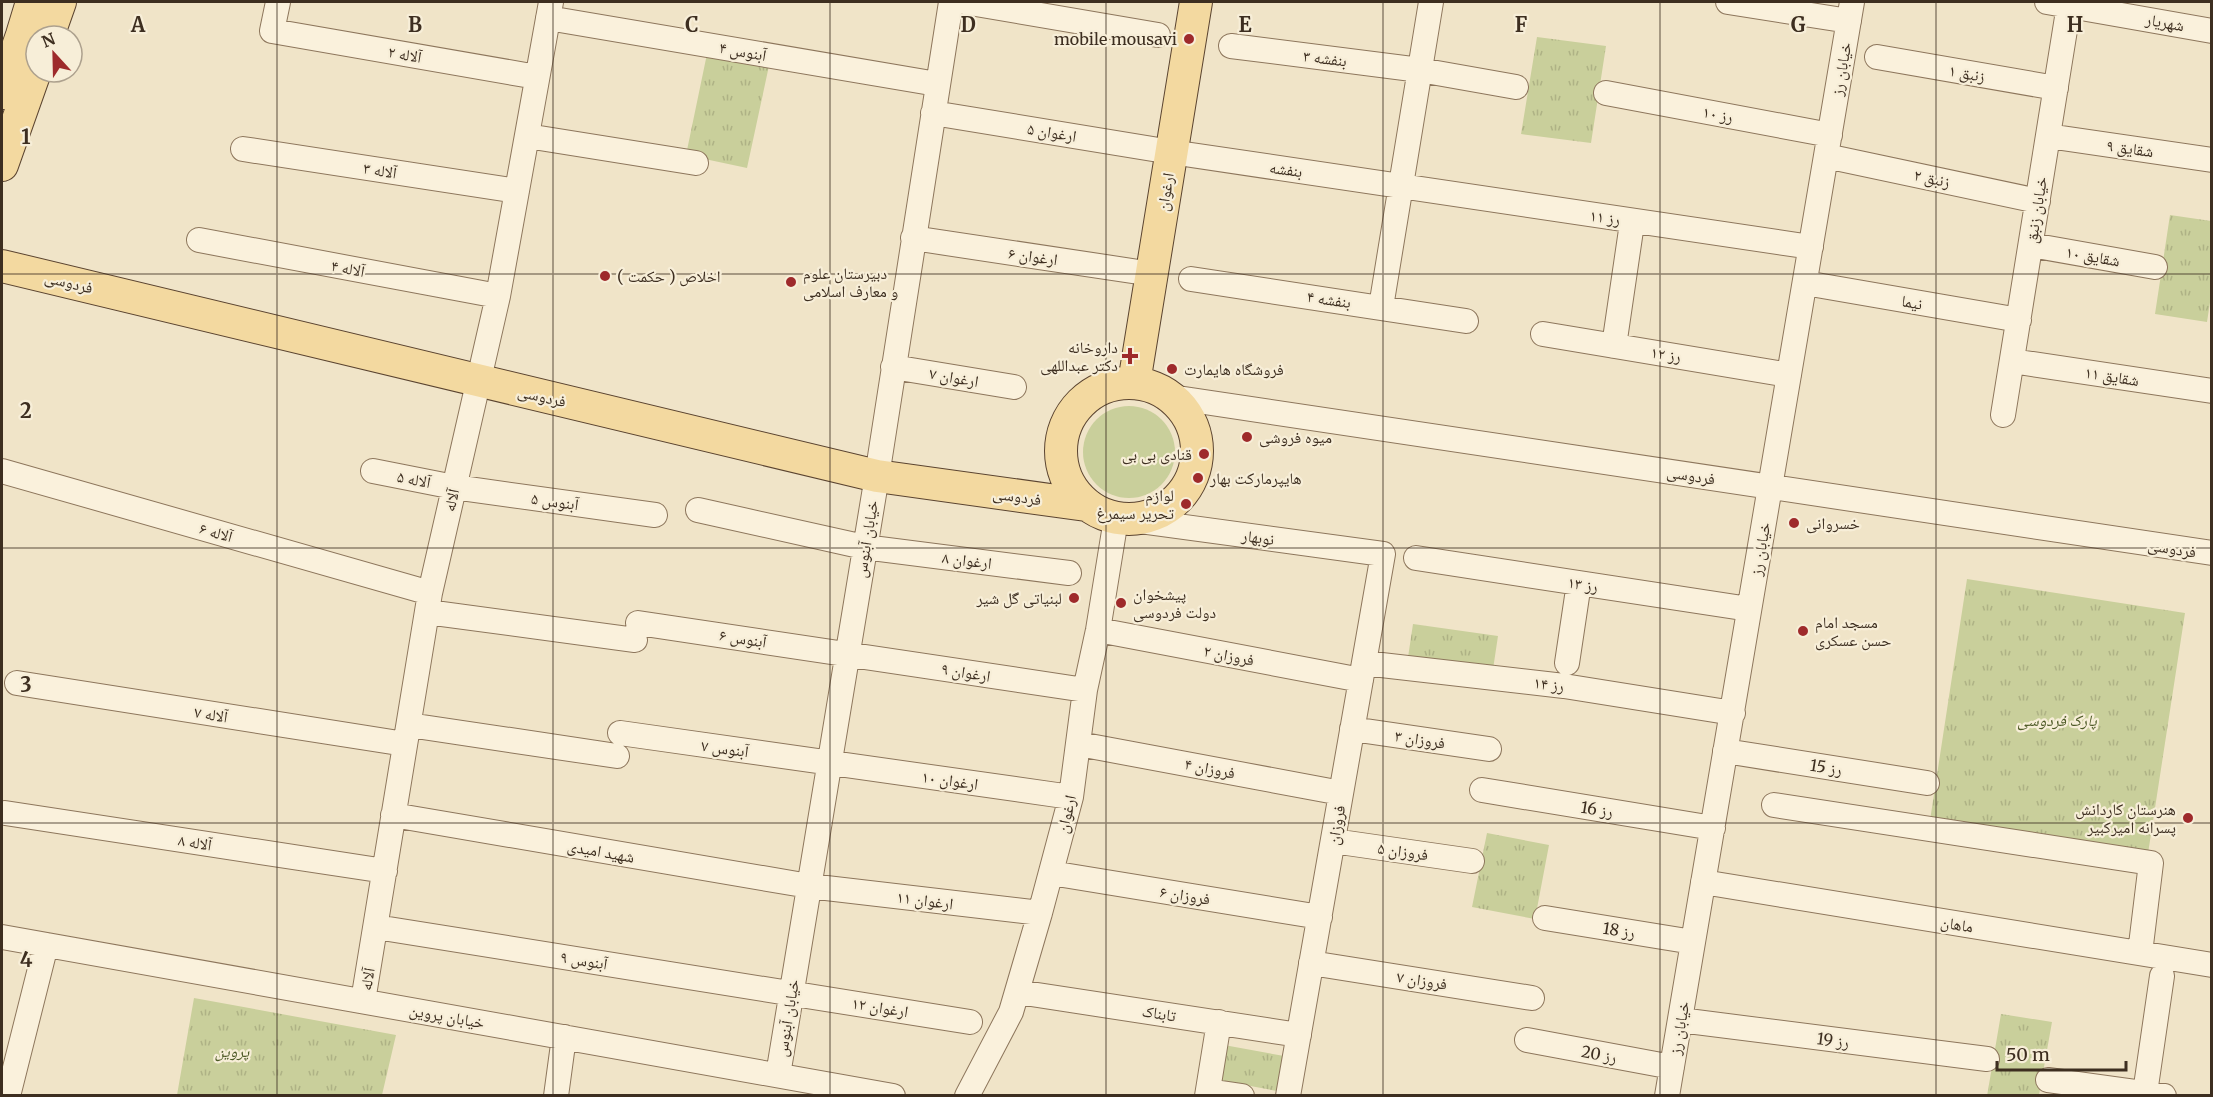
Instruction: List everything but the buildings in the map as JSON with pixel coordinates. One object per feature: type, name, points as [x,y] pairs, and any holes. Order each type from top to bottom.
[{"type":"main road","points":[[2,27],[11,2]]},
{"type":"main road","points":[[2,93],[32,2]]},
{"type":"main road","points":[[52,24],[60,2]]},
{"type":"main road","name":"ارغوان","points":[[1134,383],[1196,2]]},
{"type":"main road","points":[[2,165],[31,84]]},
{"type":"main road","name":"فردوسی","points":[[2,266],[876,476],[1086,505]]},
{"type":"main road","points":[[1134,383],[1154,387],[1171,397],[1185,412],[1194,430],[1198,451],[1195,471],[1186,490],[1172,505],[1154,515],[1125,519],[1100,514],[1086,505],[1073,491],[1064,474],[1060,455],[1062,436],[1069,418],[1081,402],[1096,391],[1115,384],[1134,383]]},
{"type":"street","name":"آلاله ۲","points":[[278,2],[272,31],[537,77]]},
{"type":"street","name":"خیابان آبنوس","points":[[778,1075],[951,2]]},
{"type":"street","points":[[964,2],[1158,34]]},
{"type":"street","points":[[1381,307],[1431,2]]},
{"type":"street","points":[[1741,2],[1850,11]]},
{"type":"street","name":"شهریار","points":[[2058,3],[2211,31]]},
{"type":"street","name":"خیابان زنبق","points":[[2003,415],[2056,88],[2058,3]]},
{"type":"street","name":"آبنوس ۴","points":[[550,10],[938,84]]},
{"type":"street","name":"آلاله","points":[[363,1001],[429,602],[498,296],[550,10]]},
{"type":"street","name":"خیابان رز","points":[[1667,1095],[1850,11]]},
{"type":"street","name":"بنفشه ۳","points":[[1231,46],[1419,70]]},
{"type":"street","name":"زنبق ۱","points":[[1877,57],[2056,88]]},
{"type":"street","points":[[1419,70],[1516,87]]},
{"type":"street","name":"رز ۱۰","points":[[1606,93],[1828,145]]},
{"type":"street","name":"ارغوان ۵","points":[[933,113],[1172,152]]},
{"type":"street","points":[[527,136],[696,163]]},
{"type":"street","name":"شقایق ۹","points":[[2048,136],[2211,160]]},
{"type":"street","name":"زنبق ۲","points":[[1828,145],[2038,201]]},
{"type":"street","name":"آلاله ۳","points":[[243,150],[517,191]]},
{"type":"street","name":"بنفشه","points":[[1172,152],[1400,186]]},
{"type":"street","name":"رز ۱۱","points":[[1400,186],[1811,247]]},
{"type":"street","points":[[1614,346],[1631,230]]},
{"type":"street","name":"ارغوان ۶","points":[[914,238],[1152,274]]},
{"type":"street","name":"آلاله ۴","points":[[199,240],[498,296]]},
{"type":"street","name":"شقایق ۱۰","points":[[2031,245],[2155,267]]},
{"type":"street","name":"بنفشه ۴","points":[[1191,279],[1466,321]]},
{"type":"street","name":"نیما","points":[[1805,283],[2019,320]]},
{"type":"street","name":"رز ۱۲","points":[[1543,334],[1789,375]]},
{"type":"street","name":"شقایق ۱۱","points":[[2012,361],[2211,391]]},
{"type":"street","name":"ارغوان ۷","points":[[893,367],[1014,387]]},
{"type":"street","name":"فردوسی","points":[[1171,397],[2211,554]]},
{"type":"street","name":"آلاله ۶","points":[[2,471],[429,602]]},
{"type":"street","name":"آلاله ۵","points":[[373,471],[454,487]]},
{"type":"street","name":"آبنوس ۵","points":[[454,487],[656,515]]},
{"type":"street","points":[[698,510],[864,547]]},
{"type":"street","name":"نوبهار","points":[[1125,519],[1383,554]]},
{"type":"street","name":"ارغوان","points":[[967,1095],[1011,1012],[1051,873],[1071,797],[1085,690],[1125,519]]},
{"type":"street","name":"ارغوان ۸","points":[[864,547],[1069,573]]},
{"type":"street","name":"فروزان","points":[[1288,1095],[1383,554]]},
{"type":"street","name":"رز ۱۳","points":[[1416,558],[1749,609]]},
{"type":"street","points":[[1567,663],[1579,583]]},
{"type":"street","name":"آبنوس ۶","points":[[429,602],[637,631],[847,654]]},
{"type":"street","name":"فروزان ۲","points":[[1098,630],[1362,672]]},
{"type":"street","name":"ارغوان ۹","points":[[847,654],[1085,690]]},
{"type":"street","name":"رز ۱۴","points":[[1362,672],[1564,686],[1733,713]]},
{"type":"street","name":"آلاله ۷","points":[[17,683],[407,734]]},
{"type":"street","name":"فروزان ۳","points":[[1352,729],[1489,749]]},
{"type":"street","name":"آبنوس ۷","points":[[407,734],[618,744],[829,763]]},
{"type":"street","name":"فروزان ۴","points":[[1079,744],[1341,793]]},
{"type":"street","name":"رز 15","points":[[1725,751],[1927,783]]},
{"type":"street","name":"ارغوان ۱۰","points":[[829,763],[1071,797]]},
{"type":"street","name":"رز 16","points":[[1482,790],[1713,828]]},
{"type":"street","points":[[1774,805],[2151,863],[2140,954]]},
{"type":"street","name":"آلاله ۸","points":[[5,813],[386,871]]},
{"type":"street","name":"شهید امیدی","points":[[393,815],[809,886]]},
{"type":"street","name":"فروزان ۵","points":[[1333,841],[1472,861]]},
{"type":"street","name":"فروزان ۶","points":[[1051,873],[1320,917]]},
{"type":"street","name":"ماهان","points":[[1703,882],[2211,965]]},
{"type":"street","name":"ارغوان ۱۱","points":[[809,886],[1040,913]]},
{"type":"street","name":"رز 18","points":[[1545,918],[1693,942]]},
{"type":"street","name":"آبنوس ۹","points":[[376,927],[791,993]]},
{"type":"street","name":"خیابان پروین","points":[[2,937],[893,1095]]},
{"type":"street","points":[[8,1095],[46,945]]},
{"type":"street","name":"فروزان ۷","points":[[1311,963],[1532,998]]},
{"type":"street","points":[[2048,1080],[2154,1094],[2162,976]]},
{"type":"street","name":"تابناک","points":[[1018,992],[1299,1035]]},
{"type":"street","name":"ارغوان ۱۲","points":[[791,993],[970,1022]]},
{"type":"street","name":"رز 19","points":[[1680,1020],[1987,1059]]},
{"type":"street","points":[[1219,1023],[1207,1093],[1242,1095]]},
{"type":"street","points":[[556,1095],[564,1037]]},
{"type":"street","name":"رز 20","points":[[1527,1040],[1672,1067]]},
{"type":"green space","points":[[1537,37],[1606,46],[1591,143],[1521,134]]},
{"type":"green space","points":[[708,49],[770,61],[747,168],[686,155]]},
{"type":"green space","points":[[2170,215],[2211,221],[2211,296],[2207,322],[2155,314]]},
{"type":"green space","points":[[1129,406],[1147,410],[1161,420],[1171,434],[1175,452],[1171,470],[1161,484],[1147,494],[1129,498],[1111,494],[1097,484],[1087,470],[1083,452],[1087,434],[1097,420],[1111,410]]},
{"type":"green space","name":"پارک فردوسی","points":[[1967,579],[2185,613],[2147,860],[1929,827]]},
{"type":"green space","points":[[1413,624],[1498,636],[1492,676],[1407,664]]},
{"type":"green space","points":[[1487,833],[1549,845],[1535,919],[1472,907]]},
{"type":"green space","name":"پروین","points":[[194,998],[396,1035],[382,1095],[177,1095]]},
{"type":"green space","points":[[2001,1014],[2052,1022],[2039,1095],[1987,1096]]},
{"type":"green space","points":[[1224,1045],[1284,1056],[1277,1091],[1218,1080]]},
{"type":"place","name":"mobile mousavi","points":[[1189,39]]},
{"type":"place","name":"اخلاص ( حکمت )","points":[[605,276]]},
{"type":"place","name":"دبیرستان علوم و معارف اسلامی","points":[[791,282]]},
{"type":"place","name":"داروخانه دکتر عبداللهی","points":[[1130,356]]},
{"type":"place","name":"فروشگاه هایمارت","points":[[1172,369]]},
{"type":"place","name":"میوه فروشی","points":[[1247,437]]},
{"type":"place","name":"قنادی بی بی","points":[[1204,454]]},
{"type":"place","name":"هایپرمارکت بهار","points":[[1198,478]]},
{"type":"place","name":"لوازم تحریر سیمرغ","points":[[1186,504]]},
{"type":"place","name":"خسروانی","points":[[1794,523]]},
{"type":"place","name":"لبنیاتی گل شیر","points":[[1074,598]]},
{"type":"place","name":"پیشخوان دولت فردوسی","points":[[1121,603]]},
{"type":"place","name":"مسجد امام حسن عسکری","points":[[1803,631]]},
{"type":"place","name":"هنرستان کاردانش پسرانه امیرکبیر","points":[[2188,818]]}]
